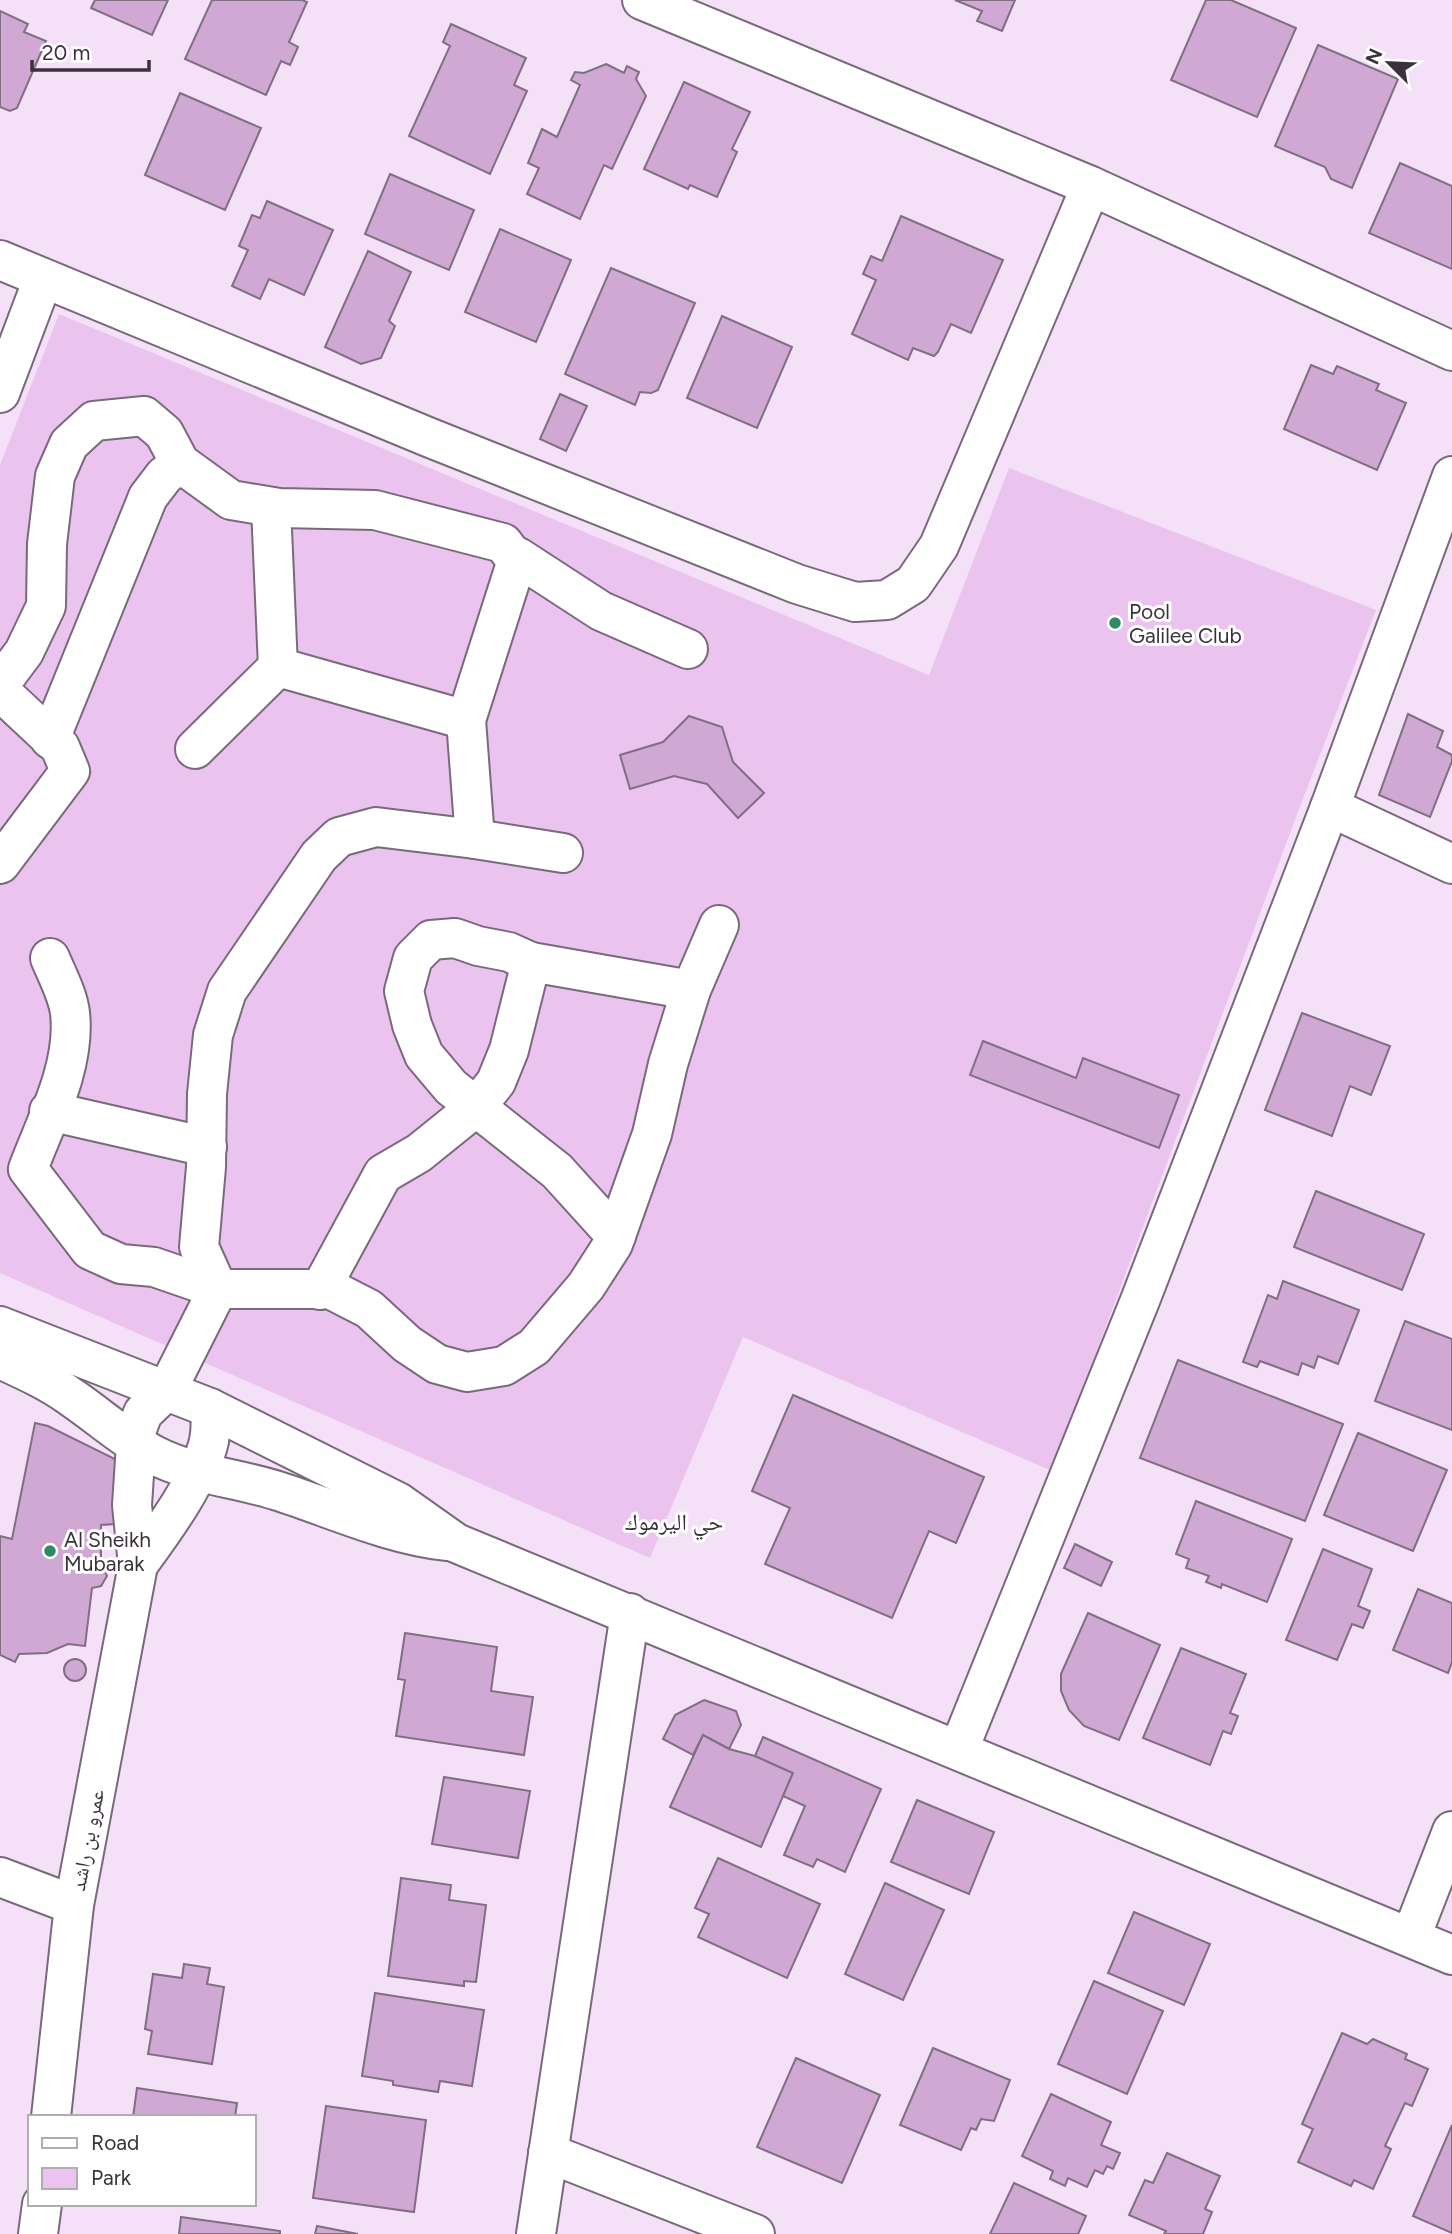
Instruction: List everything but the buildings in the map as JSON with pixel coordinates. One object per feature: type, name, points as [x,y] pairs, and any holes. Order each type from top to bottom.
[{"type":"street","points":[[642,0],[1091,186],[1452,351]]},
{"type":"street","points":[[0,260],[797,584],[855,601],[887,600],[913,584],[939,546],[1091,186]]},
{"type":"street","points":[[0,393],[43,279]]},
{"type":"street","points":[[0,684],[24,652],[46,606],[47,544],[55,476],[69,444],[94,421],[144,416],[164,433],[180,463],[231,499],[271,507],[375,510],[503,543],[516,560]]},
{"type":"street","points":[[50,739],[148,497],[164,476],[180,463]]},
{"type":"street","points":[[959,1749],[1141,1298],[1330,807],[1452,477]]},
{"type":"street","points":[[195,749],[278,667],[271,507]]},
{"type":"street","points":[[475,839],[466,720],[517,557],[601,611],[688,649]]},
{"type":"street","points":[[278,667],[466,720]]},
{"type":"street","points":[[0,691],[60,747],[70,771],[0,864]]},
{"type":"street","points":[[1330,807],[1452,864]]},
{"type":"street","points":[[218,1289],[200,1247],[207,1147],[207,1094],[213,1035],[226,991],[319,856],[339,837],[376,827],[563,853]]},
{"type":"street","points":[[50,958],[70,1012],[70,1043],[62,1079],[28,1168],[90,1250],[121,1264],[154,1267],[218,1289],[330,1289],[369,1309],[407,1344],[437,1364],[467,1372],[504,1366],[534,1347],[586,1286],[616,1236],[652,1134],[668,1064],[691,990],[719,925]]},
{"type":"street","points":[[616,1236],[556,1171],[451,1087],[424,1055],[412,1025],[404,991],[413,958],[430,940],[456,938],[478,946],[509,952],[531,962],[691,990]]},
{"type":"street","points":[[320,1290],[383,1174],[419,1153],[476,1107],[496,1082],[509,1050],[531,962]]},
{"type":"street","points":[[49,1111],[207,1147]]},
{"type":"street","name":"عمرو بن راشد","points":[[51,2115],[74,1905],[138,1565],[132,1505],[137,1429],[144,1413],[167,1390],[218,1289]]},
{"type":"street","points":[[0,1326],[210,1408],[398,1502],[456,1543],[1452,1955]]},
{"type":"street","points":[[0,1359],[34,1374],[69,1395],[135,1444],[175,1464],[276,1490],[386,1529],[456,1543]]},
{"type":"street","name":"عمرو بن راشد","points":[[138,1565],[170,1519],[197,1471],[209,1440],[210,1408]]},
{"type":"street","points":[[536,2234],[630,1614]]},
{"type":"street","points":[[1411,1937],[1452,1831]]},
{"type":"street","points":[[0,1877],[74,1905]]},
{"type":"street","points":[[548,2153],[755,2234]]},
{"type":"street","points":[[38,2234],[42,2206]]},
{"type":"green space","points":[[59,314],[929,675],[1009,468],[1376,610],[1052,1471],[743,1337],[650,1558],[0,1273],[0,465]]},
{"type":"place","name":"Pool Galilee Club","points":[[1115,623]]},
{"type":"place","name":"Al Sheikh Mubarak","points":[[50,1551]]},
{"type":"district","name":"حي اليرموك","points":[[674,1522]]}]
